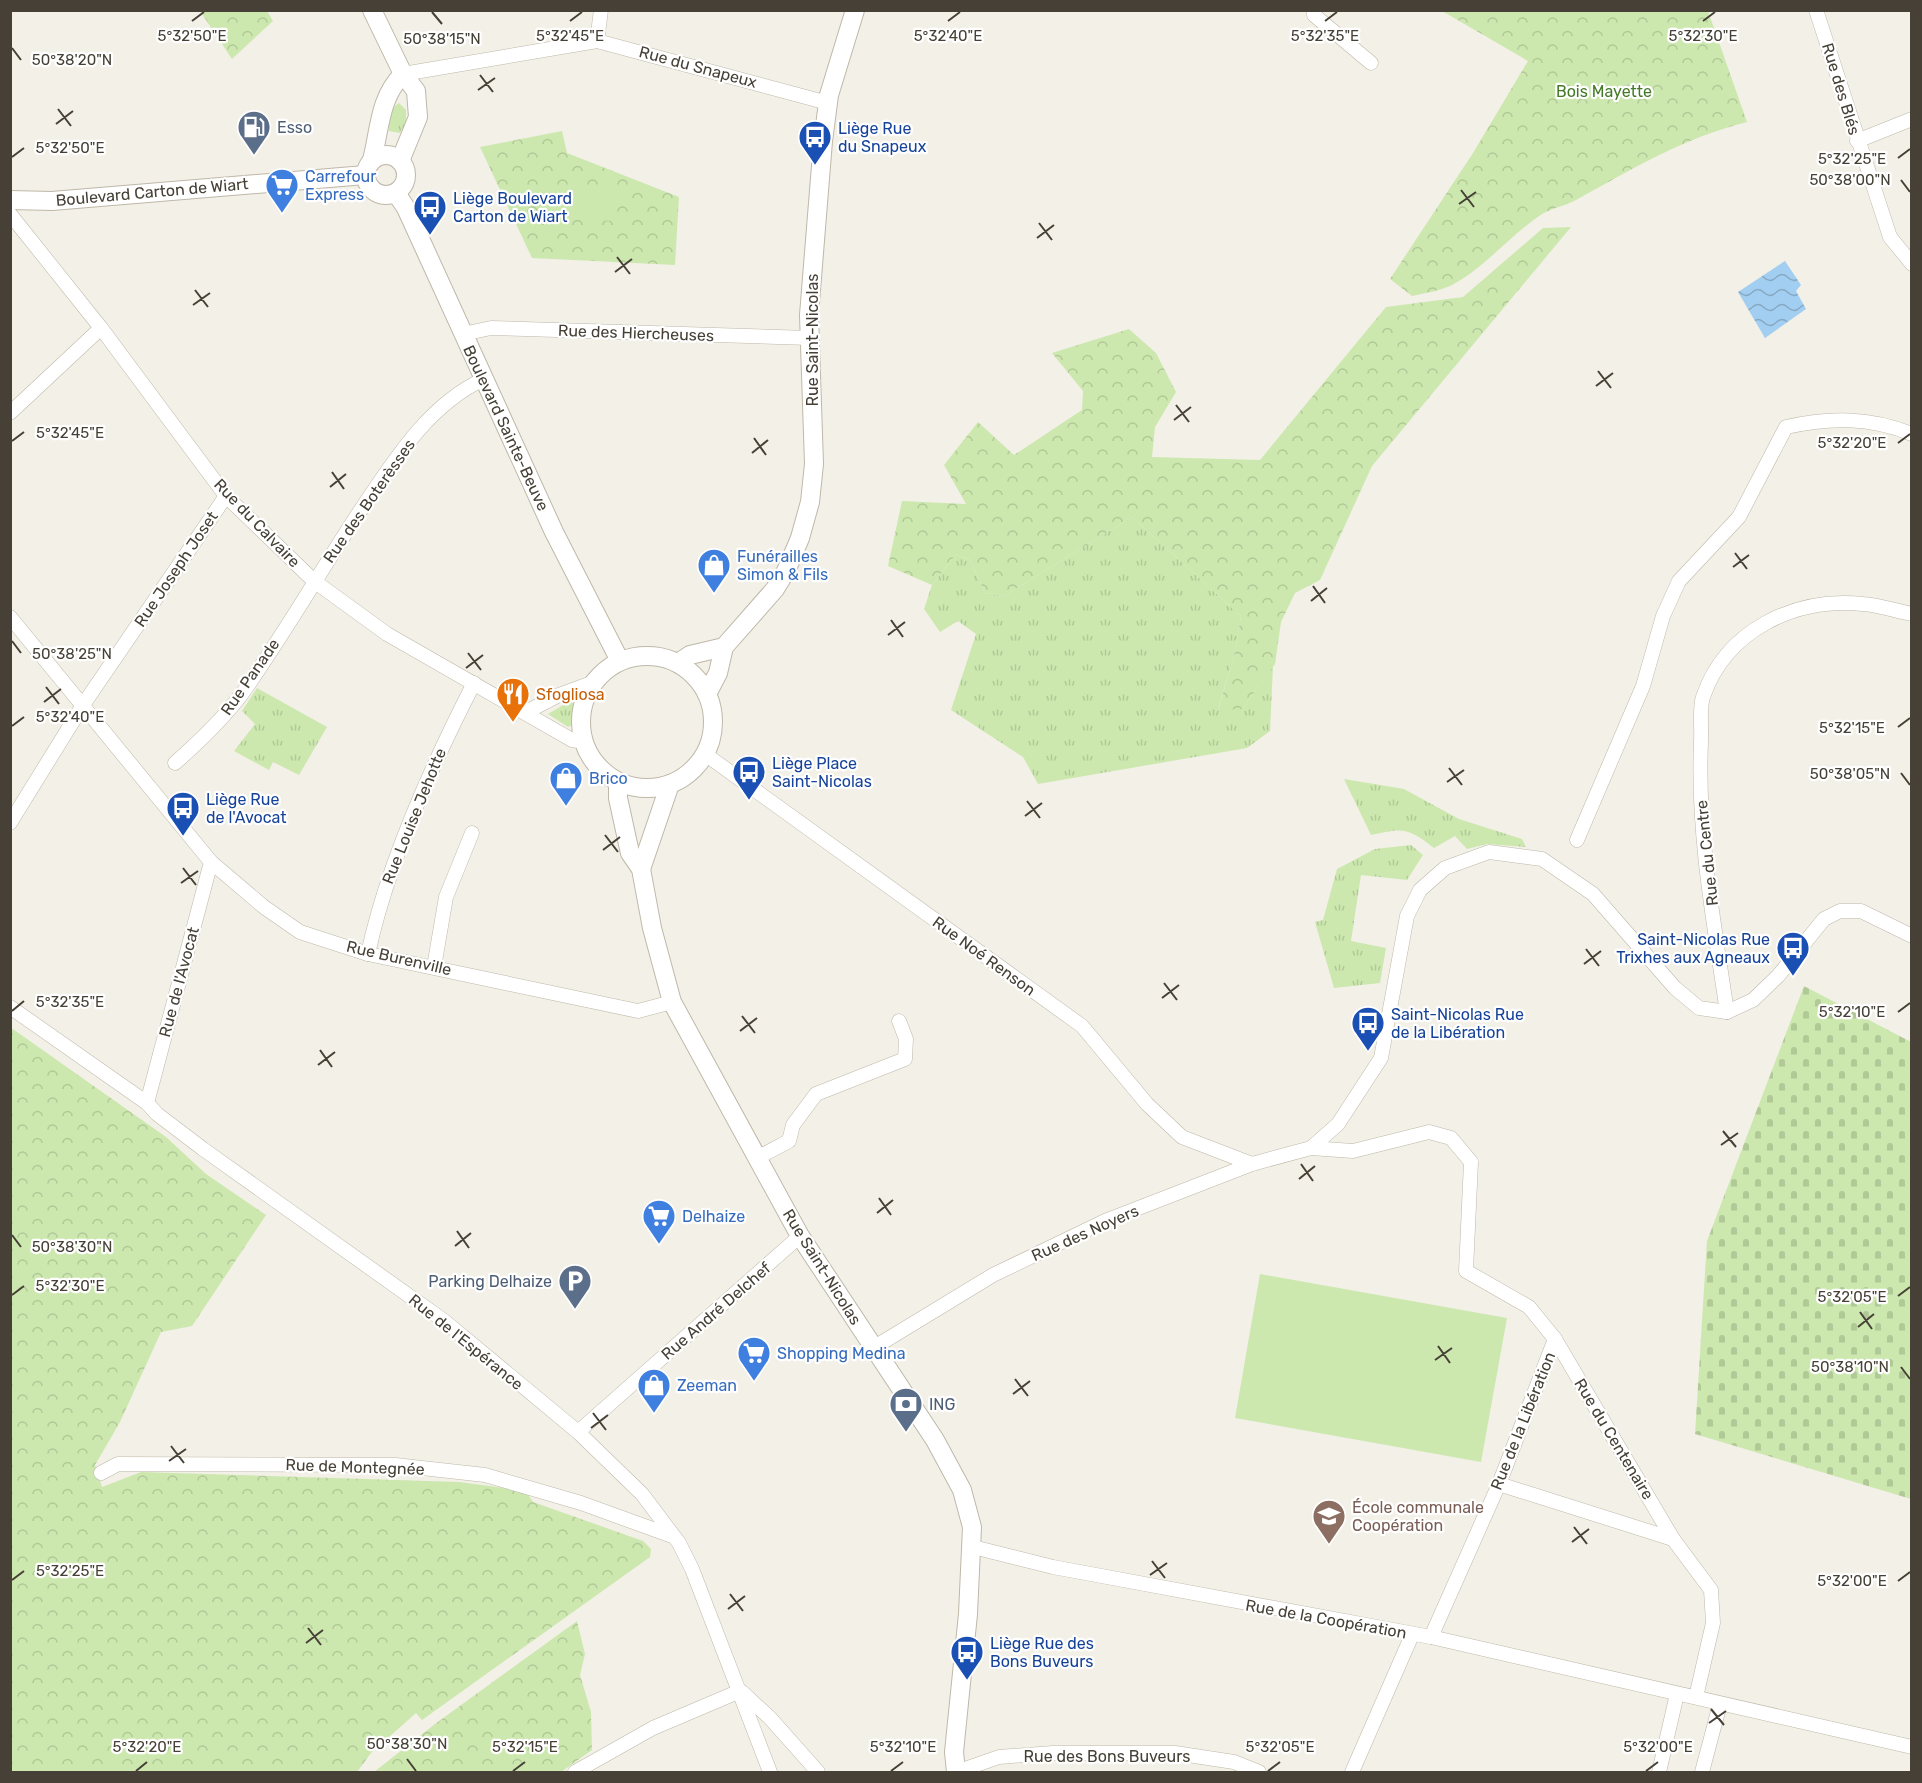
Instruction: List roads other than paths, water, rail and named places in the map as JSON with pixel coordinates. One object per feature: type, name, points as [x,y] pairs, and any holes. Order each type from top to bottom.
[{"type":"street","points":[[372,10],[403,74],[416,91],[419,106],[418,117],[400,160],[406,178],[396,193],[379,194],[367,183],[369,167],[383,105],[391,86],[403,74],[597,41],[601,10]]},
{"type":"street","name":"Rue Saint-Nicolas","points":[[707,694],[718,673],[724,647],[776,589],[793,556],[805,523],[814,471],[810,338],[812,260],[828,103],[855,10]]},
{"type":"street","points":[[1314,10],[1314,15],[1371,63]]},
{"type":"street","name":"Rue des Blés","points":[[1816,10],[1890,237],[1911,264]]},
{"type":"street","name":"Rue du Snapeux","points":[[597,41],[828,103]]},
{"type":"street","points":[[1857,141],[1911,119]]},
{"type":"street","points":[[369,167],[389,155],[400,160]]},
{"type":"street","name":"Boulevard Carton de Wiart","points":[[10,200],[52,201],[369,167]]},
{"type":"street","name":"Boulevard Sainte-Beuve","points":[[396,193],[406,208],[564,553],[620,661]]},
{"type":"street","name":"Rue du Calvaire","points":[[10,214],[101,328],[226,496],[314,581],[387,634],[572,740],[584,742]]},
{"type":"street","points":[[10,413],[101,328]]},
{"type":"street","name":"Rue des Hiercheuses","points":[[463,333],[491,328],[810,338]]},
{"type":"street","name":"Rue des Boterèsses","points":[[314,581],[398,454],[437,411],[462,388],[484,379]]},
{"type":"street","points":[[1577,840],[1643,686],[1662,616],[1678,581],[1740,517],[1786,427],[1854,419],[1885,424],[1911,434]]},
{"type":"street","name":"Rue Joseph Joset","points":[[10,823],[83,705],[226,496]]},
{"type":"street","name":"Rue Panade","points":[[175,763],[210,732],[243,691],[314,581]]},
{"type":"street","name":"Rue du Centre","points":[[1727,1012],[1704,852],[1700,773],[1703,698],[1734,644],[1757,626],[1803,606],[1862,603],[1911,614]]},
{"type":"street","name":"Rue Burenville","points":[[10,617],[212,862],[264,907],[300,932],[368,954],[638,1011],[672,1002]]},
{"type":"street","points":[[678,663],[690,655],[724,647]]},
{"type":"street","points":[[639,656],[659,657],[678,663],[695,676],[707,694],[712,714],[712,734],[705,754],[696,766],[670,784],[644,788],[618,782],[597,765],[584,742],[580,721],[584,701],[594,682],[620,661],[639,656]]},
{"type":"street","points":[[526,712],[559,695],[594,682]]},
{"type":"street","name":"Rue Louise Jehotte","points":[[368,954],[380,903],[445,740],[474,683]]},
{"type":"street","name":"Rue Noé Renson","points":[[705,754],[1082,1026],[1147,1104],[1182,1137],[1252,1164]]},
{"type":"street","name":"Rue Saint-Nicolas","points":[[618,782],[618,798],[630,853],[641,869],[652,928],[672,1002],[800,1236],[918,1413],[962,1490],[969,1512],[973,1547],[954,1752],[956,1773]]},
{"type":"street","name":"Rue Saint-Nicolas","points":[[641,869],[670,784]]},
{"type":"street","points":[[434,967],[446,897],[472,833]]},
{"type":"street","points":[[1311,1148],[1338,1124],[1381,1058],[1407,916],[1419,890],[1445,868],[1489,852],[1542,859],[1593,894],[1675,988],[1699,1008],[1727,1012],[1753,1000],[1778,976],[1824,919],[1840,911],[1861,911],[1911,936]]},
{"type":"street","name":"Rue de l'Avocat","points":[[147,1103],[212,862]]},
{"type":"street","name":"Rue de l'Espérance","points":[[10,1007],[147,1103],[157,1114],[203,1149],[443,1320],[578,1432],[642,1494],[672,1536],[692,1569],[740,1691],[770,1718],[818,1773]]},
{"type":"street","points":[[758,1158],[789,1141],[793,1125],[816,1094],[905,1059],[906,1039],[899,1021]]},
{"type":"street","name":"Rue de la Libération","points":[[1311,1148],[1353,1151],[1429,1132],[1451,1138],[1471,1162],[1466,1271],[1530,1307],[1555,1339],[1498,1484],[1431,1637]]},
{"type":"street","name":"Rue des Noyers","points":[[876,1353],[993,1275],[1105,1221],[1252,1164],[1311,1148]]},
{"type":"street","name":"Rue André Delchef","points":[[578,1432],[800,1236]]},
{"type":"street","name":"Rue du Centenaire","points":[[1555,1339],[1673,1539],[1711,1590],[1713,1623],[1696,1697]]},
{"type":"street","name":"Rue de Montegnée","points":[[101,1473],[118,1464],[395,1465],[485,1475],[581,1503],[672,1536]]},
{"type":"street","name":"Rue du Centenaire","points":[[1498,1484],[1673,1539]]},
{"type":"street","name":"Rue de la Coopération","points":[[973,1547],[1053,1567],[1431,1637],[1911,1748]]},
{"type":"street","points":[[1352,1773],[1412,1635]]},
{"type":"street","points":[[576,1773],[652,1728],[740,1691],[770,1773]]},
{"type":"street","points":[[1659,1773],[1677,1694]]},
{"type":"street","points":[[1702,1773],[1720,1704]]},
{"type":"street","name":"Rue des Bons Buveurs","points":[[956,1773],[999,1757],[1053,1753],[1153,1753],[1213,1758],[1234,1762],[1259,1773]]},
{"type":"water","points":[[1785,261],[1801,285],[1796,291],[1806,309],[1765,338],[1738,292]]},
{"type":"place","name":"Esso","points":[[254,156]]},
{"type":"place","name":"Liège Rue du Snapeux","points":[[815,166]]},
{"type":"place","name":"Carrefour Express","points":[[282,214]]},
{"type":"place","name":"Liège Boulevard Carton de Wiart","points":[[430,236]]},
{"type":"place","name":"Funérailles Simon & Fils","points":[[714,594]]},
{"type":"place","name":"Sfogliosa","points":[[513,723]]},
{"type":"place","name":"Liège Place Saint-Nicolas","points":[[749,801]]},
{"type":"place","name":"Brico","points":[[566,807]]},
{"type":"place","name":"Liège Rue de l'Avocat","points":[[183,837]]},
{"type":"place","name":"Saint-Nicolas Rue Trixhes aux Agneaux","points":[[1793,977]]},
{"type":"place","name":"Saint-Nicolas Rue de la Libération","points":[[1368,1052]]},
{"type":"place","name":"Delhaize","points":[[659,1245]]},
{"type":"place","name":"Parking Delhaize","points":[[575,1310]]},
{"type":"place","name":"Shopping Medina","points":[[754,1382]]},
{"type":"place","name":"Zeeman","points":[[654,1414]]},
{"type":"place","name":"ING","points":[[906,1433]]},
{"type":"place","name":"École communale Coopération","points":[[1329,1545]]},
{"type":"place","name":"Liège Rue des Bons Buveurs","points":[[967,1681]]},
{"type":"park label","name":"Bois Mayette","points":[[1604,91]]}]
